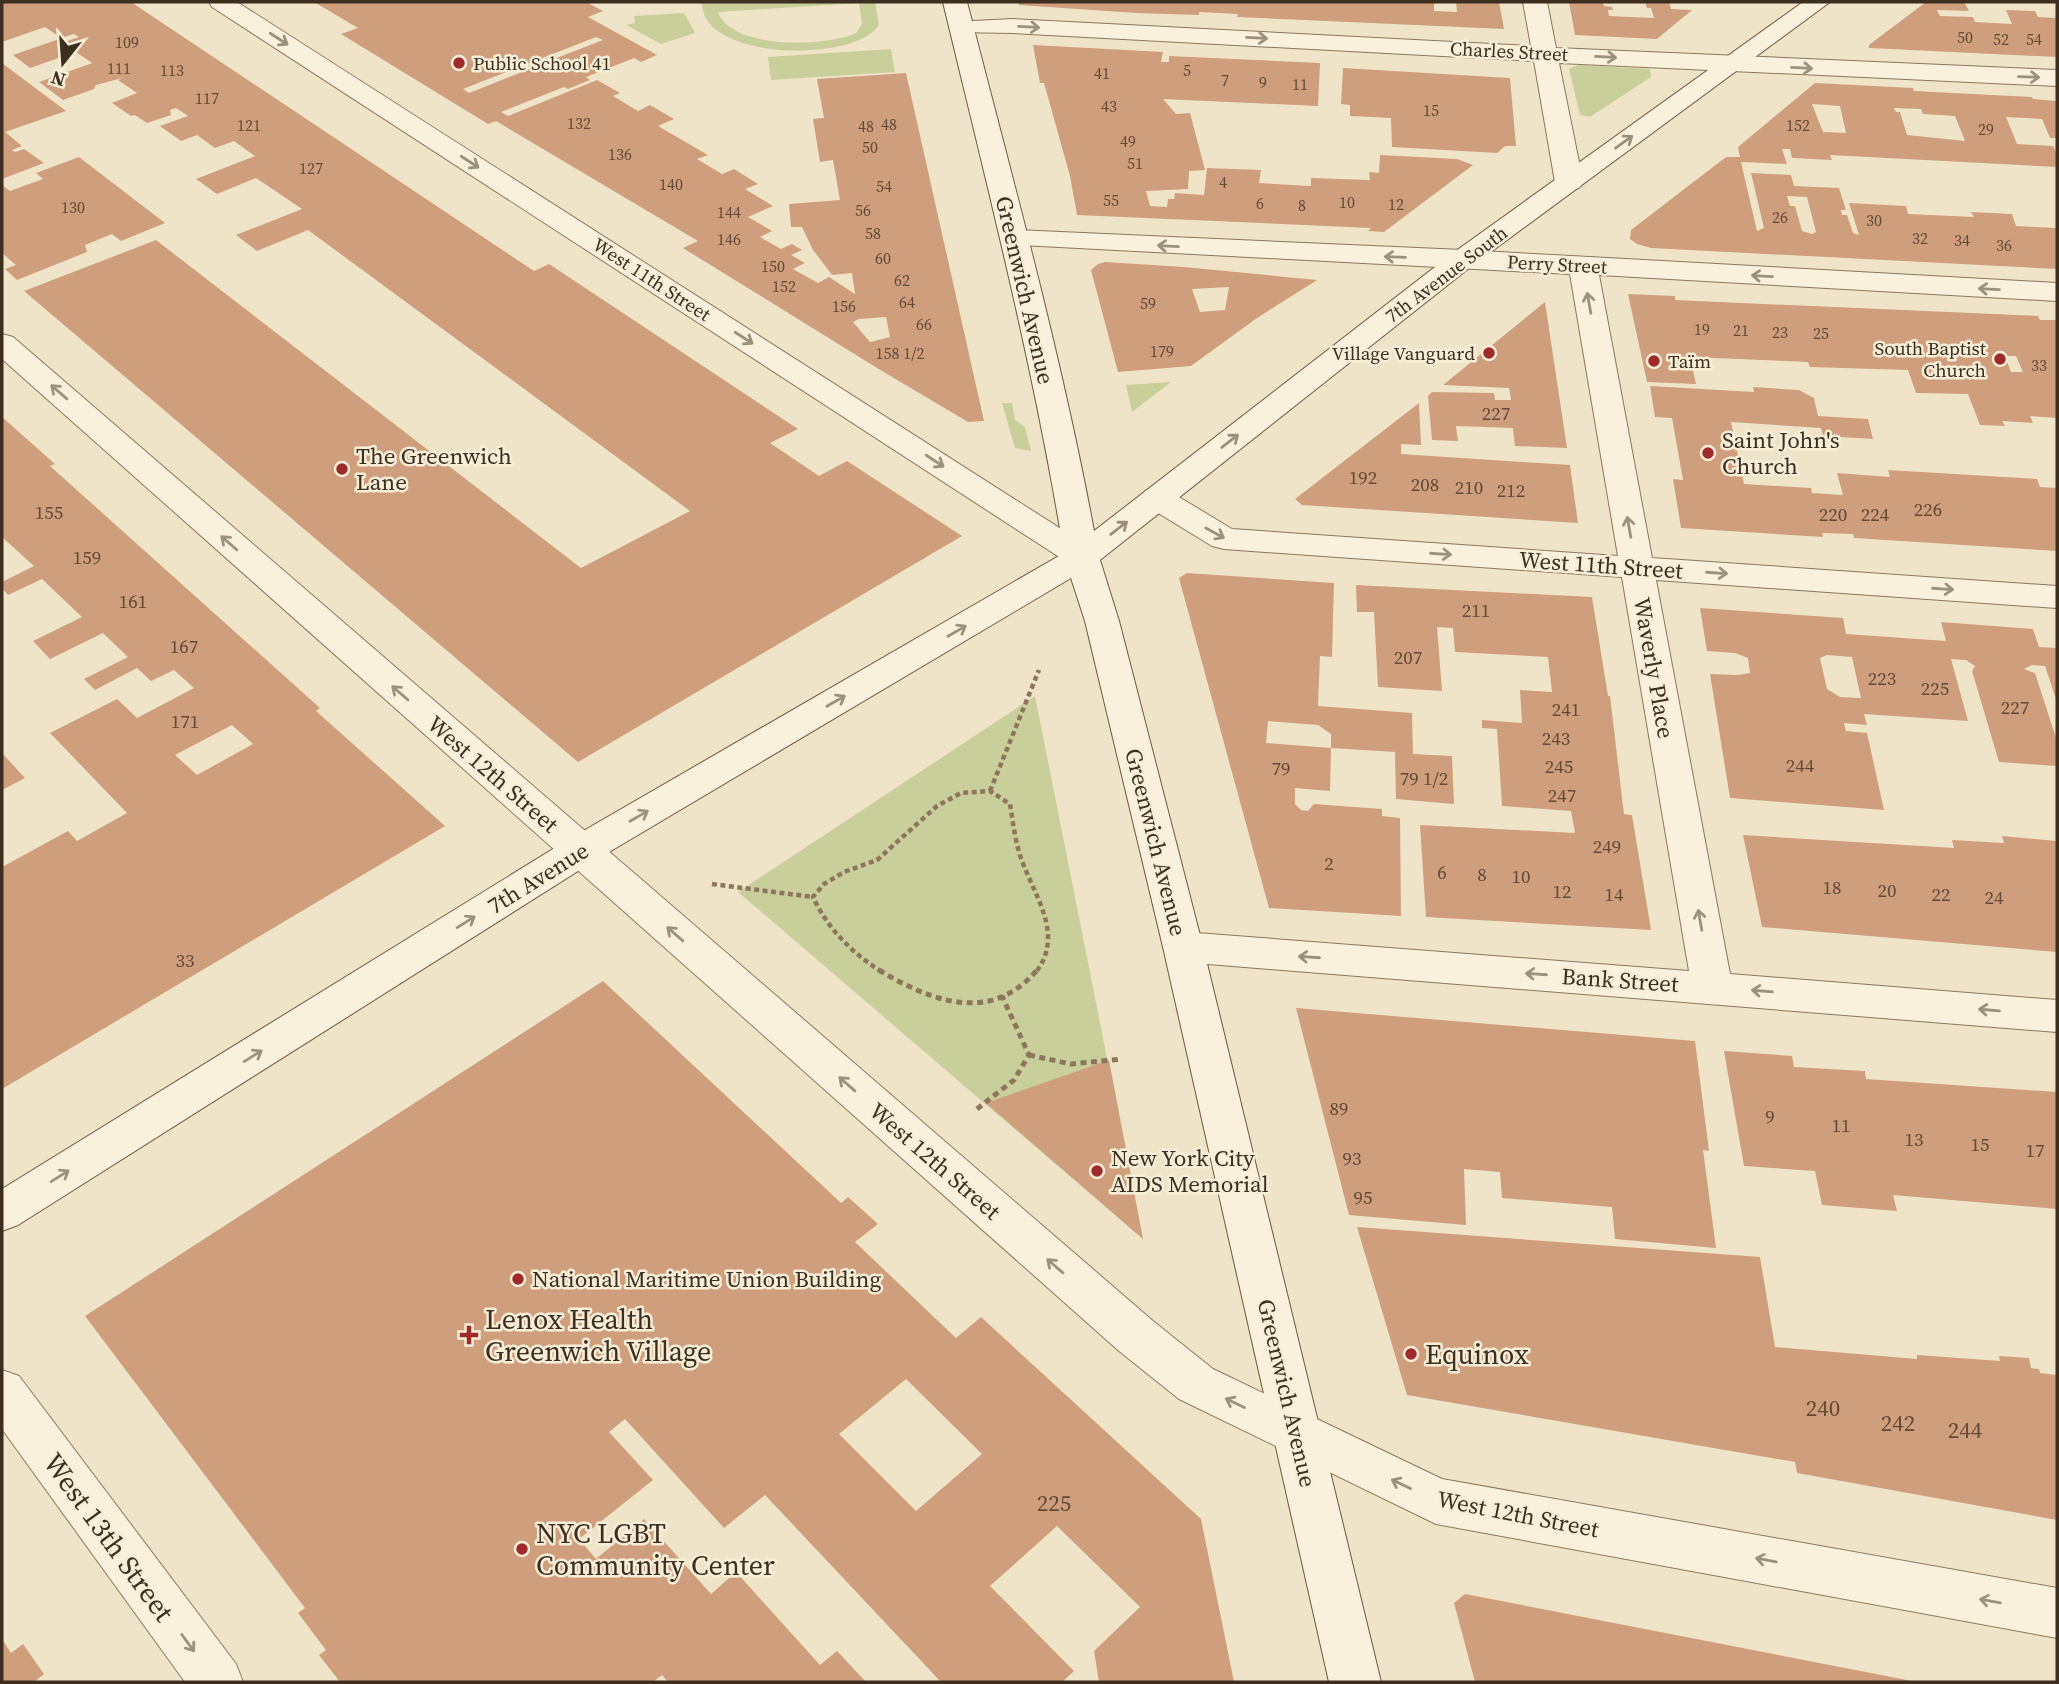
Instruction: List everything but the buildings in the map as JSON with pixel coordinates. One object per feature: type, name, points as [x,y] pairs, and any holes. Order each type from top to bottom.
[{"type":"street","name":"West 11th Street","points":[[221,2],[1082,557]]},
{"type":"street","name":"Greenwich Avenue","points":[[955,2],[1014,238],[1068,477],[1082,557],[1102,621],[1182,947],[1355,1682]]},
{"type":"street","points":[[1535,2],[1569,183]]},
{"type":"street","name":"7th Avenue South","points":[[1082,557],[1463,259],[1818,2]]},
{"type":"street","name":"Charles Street","points":[[961,27],[1013,26],[2057,78]]},
{"type":"street","name":"Perry Street","points":[[1014,238],[1463,259],[2057,292]]},
{"type":"street","name":"Waverly Place","points":[[1583,266],[1712,987]]},
{"type":"street","name":"West 12th Street","points":[[2,343],[1136,1336],[1196,1384],[1436,1501],[2057,1613]]},
{"type":"street","name":"West 11th Street","points":[[1157,498],[1224,539],[2057,597]]},
{"type":"street","name":"7th Avenue","points":[[2,1212],[580,851],[1082,557]]},
{"type":"street","name":"Bank Street","points":[[1182,947],[2057,1016]]},
{"type":"street","name":"West 13th Street","points":[[2,1391],[217,1682]]},
{"type":"path","points":[[990,791],[1039,670]]},
{"type":"path","points":[[990,791],[1010,804],[1021,859],[1048,929],[1049,950],[1035,973],[1021,987],[995,1000],[967,1005],[904,986],[873,967],[825,923],[813,897],[824,884],[844,872],[877,860],[937,806],[961,793],[990,791]]},
{"type":"path","points":[[712,884],[813,897]]},
{"type":"path","points":[[977,1109],[999,1095],[1023,1072],[1029,1055],[1002,996]]},
{"type":"path","points":[[1029,1055],[1071,1063],[1122,1059]]},
{"type":"green space","points":[[702,2],[875,2],[879,24],[866,36],[844,45],[815,50],[783,50],[753,46],[726,37],[708,22]],"holes":[[[859,3],[862,24],[856,33],[842,38],[803,43],[781,42],[741,33],[727,24],[718,12]]]},
{"type":"green space","points":[[684,13],[695,33],[661,44],[626,25],[635,23],[634,16]]},
{"type":"green space","points":[[891,49],[895,72],[771,80],[768,57]]},
{"type":"green space","points":[[1578,65],[1650,69],[1651,77],[1590,117],[1580,115],[1569,69]]},
{"type":"green space","points":[[1171,382],[1132,412],[1126,385]]},
{"type":"green space","points":[[1002,403],[1012,403],[1015,420],[1025,427],[1031,451],[1015,448]]},
{"type":"green space","points":[[1035,696],[1143,1239],[738,892]]},
{"type":"place","name":"Public School 41","points":[[459,63]]},
{"type":"place","name":"Village Vanguard","points":[[1489,353]]},
{"type":"place","name":"South Baptist Church","points":[[2000,359]]},
{"type":"place","name":"Taïm","points":[[1654,361]]},
{"type":"place","name":"Saint John's Church","points":[[1708,453]]},
{"type":"place","name":"The Greenwich Lane","points":[[342,469]]},
{"type":"place","name":"New York City AIDS Memorial","points":[[1097,1171]]},
{"type":"place","name":"National Maritime Union Building","points":[[518,1279]]},
{"type":"place","name":"Lenox Health Greenwich Village","points":[[469,1335]]},
{"type":"place","name":"Equinox","points":[[1411,1354]]},
{"type":"place","name":"NYC LGBT Community Center","points":[[522,1549]]}]
